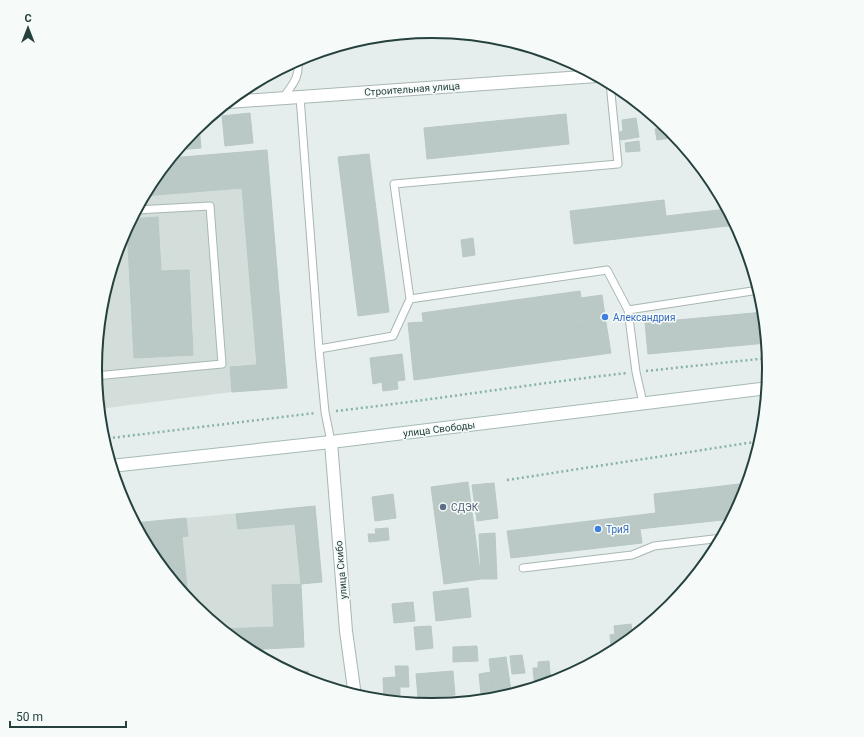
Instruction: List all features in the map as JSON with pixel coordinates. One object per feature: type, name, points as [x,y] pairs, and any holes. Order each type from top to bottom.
[{"type":"main road","name":"Строительная улица","points":[[238,101],[587,77]]},
{"type":"main road","name":"улица Свободы","points":[[116,465],[331,442],[762,389]]},
{"type":"main road","name":"улица Скибо","points":[[331,442],[346,631],[354,690]]},
{"type":"lane","points":[[283,98],[294,83],[299,70],[299,66]]},
{"type":"lane","points":[[319,349],[393,336],[410,299],[394,184],[618,164],[611,91]]},
{"type":"lane","points":[[300,97],[319,349],[325,412],[331,442]]},
{"type":"lane","points":[[102,375],[222,364],[210,206],[143,210]]},
{"type":"lane","points":[[410,299],[607,270],[628,310],[636,372],[643,403]]},
{"type":"lane","points":[[628,310],[753,291]]},
{"type":"lane","points":[[523,568],[632,555],[654,546],[715,539]]},
{"type":"path","points":[[109,438],[412,402],[544,383],[762,359]]},
{"type":"path","points":[[507,480],[754,442]]},
{"type":"shaded area","points":[[267,150],[287,388],[232,392],[104,408],[102,347],[104,325],[119,262],[146,203],[157,185],[178,157]]},
{"type":"shaded area","points":[[315,506],[322,582],[272,585],[274,627],[228,629],[198,602],[186,588],[182,537],[188,536],[186,518]]},
{"type":"building","points":[[250,113],[253,143],[225,146],[222,116]]},
{"type":"building","points":[[566,114],[569,144],[427,159],[424,128]]},
{"type":"building","points":[[636,118],[639,137],[621,140],[620,132],[623,131],[622,120]]},
{"type":"building","points":[[659,128],[669,138],[657,140],[655,129]]},
{"type":"building","points":[[200,133],[201,148],[185,149]]},
{"type":"building","points":[[639,141],[640,151],[626,152],[625,143]]},
{"type":"building","points":[[267,150],[287,388],[232,392],[230,367],[257,365],[242,188],[151,195],[178,157]]},
{"type":"building","points":[[369,154],[389,312],[358,316],[338,157]]},
{"type":"building","points":[[664,200],[666,216],[721,210],[730,226],[574,244],[570,211]]},
{"type":"building","points":[[158,217],[161,271],[189,270],[193,355],[134,358],[128,240],[138,218]]},
{"type":"building","points":[[473,238],[475,255],[463,257],[461,240]]},
{"type":"building","points":[[580,291],[581,298],[602,295],[606,323],[427,348],[422,313]]},
{"type":"building","points":[[758,313],[762,343],[648,354],[645,323]]},
{"type":"building","points":[[423,322],[427,348],[606,323],[611,353],[414,380],[408,323]]},
{"type":"building","points":[[402,354],[405,380],[397,381],[398,389],[383,391],[382,382],[373,384],[370,358]]},
{"type":"building","points":[[468,482],[481,579],[444,584],[431,487]]},
{"type":"building","points":[[494,483],[498,518],[477,521],[472,485]]},
{"type":"building","points":[[741,484],[726,520],[657,527],[654,494]]},
{"type":"building","points":[[393,494],[396,518],[375,521],[372,497]]},
{"type":"building","points":[[315,506],[322,582],[301,584],[295,524],[238,529],[236,514]]},
{"type":"building","points":[[656,513],[657,527],[640,529],[642,543],[511,558],[507,531]]},
{"type":"building","points":[[186,518],[188,536],[149,540],[140,522]]},
{"type":"building","points":[[388,528],[389,540],[369,542],[368,534],[376,534],[375,529]]},
{"type":"building","points":[[495,533],[497,579],[481,579],[479,534]]},
{"type":"building","points":[[182,537],[187,588],[170,570],[150,540]]},
{"type":"building","points":[[301,584],[304,647],[258,649],[228,629],[274,627],[272,585]]},
{"type":"building","points":[[468,588],[471,617],[436,621],[433,592]]},
{"type":"building","points":[[413,602],[415,621],[394,623],[392,604]]},
{"type":"building","points":[[631,624],[632,632],[611,645],[610,635],[615,634],[614,626]]},
{"type":"building","points":[[431,626],[433,648],[416,650],[414,627]]},
{"type":"building","points":[[477,646],[478,661],[453,662],[453,647]]},
{"type":"building","points":[[522,655],[525,673],[512,674],[510,656]]},
{"type":"building","points":[[506,657],[511,690],[493,692],[489,659]]},
{"type":"building","points":[[549,661],[550,677],[534,682],[533,668],[538,668],[538,662]]},
{"type":"building","points":[[395,666],[408,666],[409,687],[400,687],[400,697],[384,695],[383,678],[396,677]]},
{"type":"building","points":[[308,671],[308,675],[306,674],[301,672]]},
{"type":"building","points":[[453,671],[455,695],[442,696],[440,672]]},
{"type":"building","points":[[440,672],[442,696],[418,698],[416,674]]},
{"type":"building","points":[[491,672],[493,692],[481,694],[479,674]]},
{"type":"place","name":"Александрия","points":[[605,317]]},
{"type":"place","name":"СДЭК","points":[[443,507]]},
{"type":"place","name":"ТриЯ","points":[[598,529]]}]
